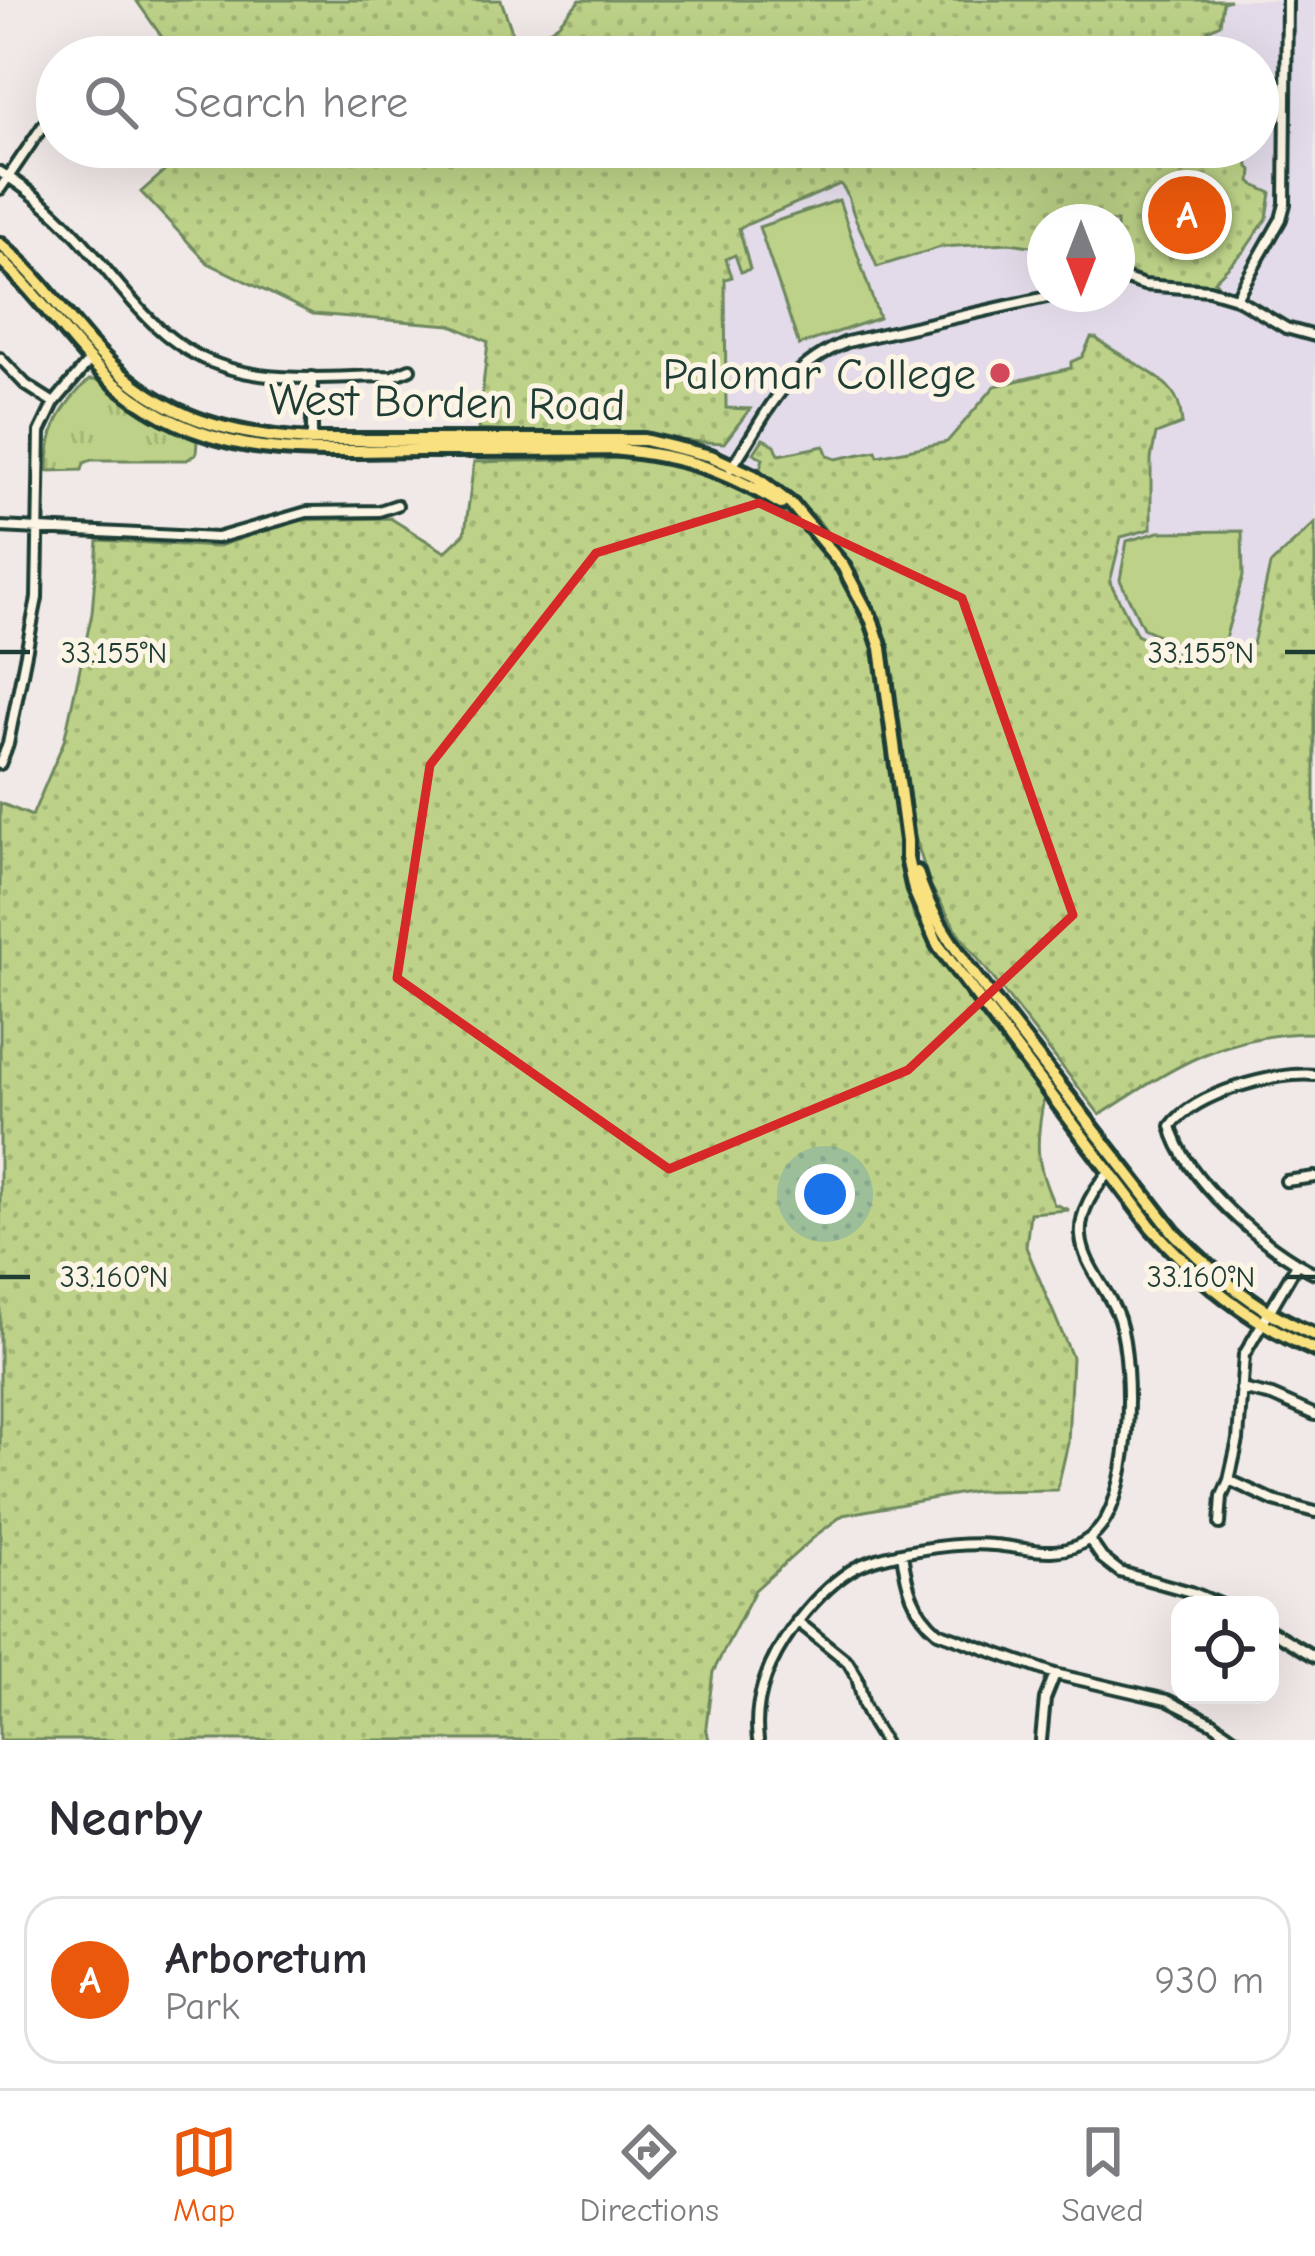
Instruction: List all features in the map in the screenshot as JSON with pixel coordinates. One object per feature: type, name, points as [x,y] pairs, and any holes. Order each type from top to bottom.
[{"type":"main road","name":"West Borden Road","points":[[0,244],[36,280],[94,356]]},
{"type":"main road","name":"West Borden Road","points":[[0,259],[134,398],[199,433],[247,446],[644,440],[730,469],[799,515],[843,566],[872,621],[886,675],[907,859],[914,890],[938,945],[1115,1169],[1152,1228],[1183,1262],[1227,1300],[1315,1350]]},
{"type":"main road","name":"West Borden Road","points":[[1266,1319],[1315,1335]]},
{"type":"street","points":[[1236,298],[1285,204],[1287,0]]},
{"type":"street","points":[[0,190],[4,174],[36,132]]},
{"type":"street","points":[[4,174],[58,217],[144,315],[178,344],[218,365],[267,376],[393,376],[410,369]]},
{"type":"street","points":[[1135,283],[1208,290],[1236,298],[1286,328],[1315,336]]},
{"type":"street","points":[[730,469],[781,391],[822,352],[847,342],[1027,301]]},
{"type":"street","points":[[0,764],[37,598],[40,432],[54,403],[94,356]]},
{"type":"street","points":[[0,358],[26,385],[54,403]]},
{"type":"street","points":[[312,445],[313,376]]},
{"type":"street","points":[[0,527],[217,538],[307,512],[379,511],[397,506]]},
{"type":"street","points":[[1315,1075],[1266,1078],[1226,1092],[1178,1117],[1171,1126],[1174,1140],[1217,1200],[1257,1236],[1315,1273]]},
{"type":"street","points":[[758,1740],[761,1690],[781,1644],[805,1610],[850,1571],[902,1554],[969,1543],[1060,1551],[1089,1540],[1111,1515],[1128,1420],[1121,1326],[1084,1252],[1081,1236],[1082,1215],[1102,1180],[1115,1169]]},
{"type":"street","points":[[1286,1181],[1315,1177]]},
{"type":"street","points":[[1220,1523],[1222,1496],[1238,1440],[1244,1354],[1297,1264]]},
{"type":"street","points":[[1241,1389],[1272,1396],[1315,1415]]},
{"type":"street","points":[[1229,1480],[1274,1501],[1315,1512]]},
{"type":"street","points":[[1089,1540],[1120,1572],[1201,1596]]},
{"type":"street","points":[[902,1554],[915,1608],[938,1632],[1055,1674],[1168,1700],[1237,1740]]},
{"type":"street","points":[[797,1622],[848,1663],[883,1740]]},
{"type":"street","points":[[1279,1635],[1315,1657]]},
{"type":"street","points":[[1041,1740],[1045,1699],[1055,1674]]},
{"type":"highlighted area","points":[[759,503],[962,598],[1073,915],[908,1070],[669,1169],[397,978],[430,765],[596,553]]},
{"type":"shaded area","name":"Palomar College","points":[[883,0],[1315,0],[1315,894],[1027,501],[771,494],[722,466],[683,453],[692,168],[1279,168],[1279,36],[882,36]]},
{"type":"green space","points":[[136,0],[501,0],[513,34],[518,36],[161,36]]},
{"type":"green space","points":[[580,0],[1230,0],[1223,2],[1220,24],[1208,30],[1208,36],[540,36]]},
{"type":"green space","points":[[168,168],[1250,168],[1251,181],[1271,193],[1267,218],[1244,251],[1214,281],[1221,287],[1155,283],[1135,275],[1135,204],[1027,204],[1027,246],[941,247],[877,267],[840,184],[739,228],[750,269],[741,272],[735,255],[726,259],[732,277],[725,279],[726,408],[750,409],[724,443],[478,430],[488,342],[451,325],[313,314],[208,263],[141,192]]},
{"type":"green space","points":[[839,200],[879,318],[799,345],[759,227]]},
{"type":"green space","points":[[1091,338],[1159,379],[1175,396],[1181,413],[1182,424],[1156,434],[1151,459],[1151,529],[1121,537],[1110,582],[1137,635],[1192,661],[1253,644],[1270,565],[1315,523],[1315,1033],[1226,1046],[1176,1068],[1100,1115],[961,937],[930,885],[915,837],[890,658],[880,620],[856,572],[816,517],[759,472],[763,459],[754,453],[763,439],[775,445],[779,455],[824,446],[828,456],[836,459],[947,442],[995,386],[1071,368]]},
{"type":"green space","points":[[89,380],[100,380],[151,419],[197,441],[196,454],[187,460],[91,460],[82,470],[48,471],[58,420]]},
{"type":"green space","points":[[637,458],[684,464],[773,505],[804,528],[835,562],[875,644],[903,870],[914,916],[955,981],[1044,1097],[1040,1163],[1054,1204],[1069,1210],[1030,1213],[1026,1247],[1072,1357],[1068,1443],[1057,1490],[974,1491],[843,1515],[755,1590],[713,1672],[706,1727],[709,1740],[0,1740],[0,803],[32,816],[64,741],[92,613],[98,540],[216,547],[297,520],[390,518],[445,552],[465,533],[474,462]]},
{"type":"green space","points":[[1242,531],[1243,576],[1225,639],[1191,650],[1143,628],[1120,580],[1127,541],[1159,532]]},
{"type":"place","name":"Arboretum","points":[[1187,215]]},
{"type":"place","name":"Palomar College","points":[[1000,373]]}]
